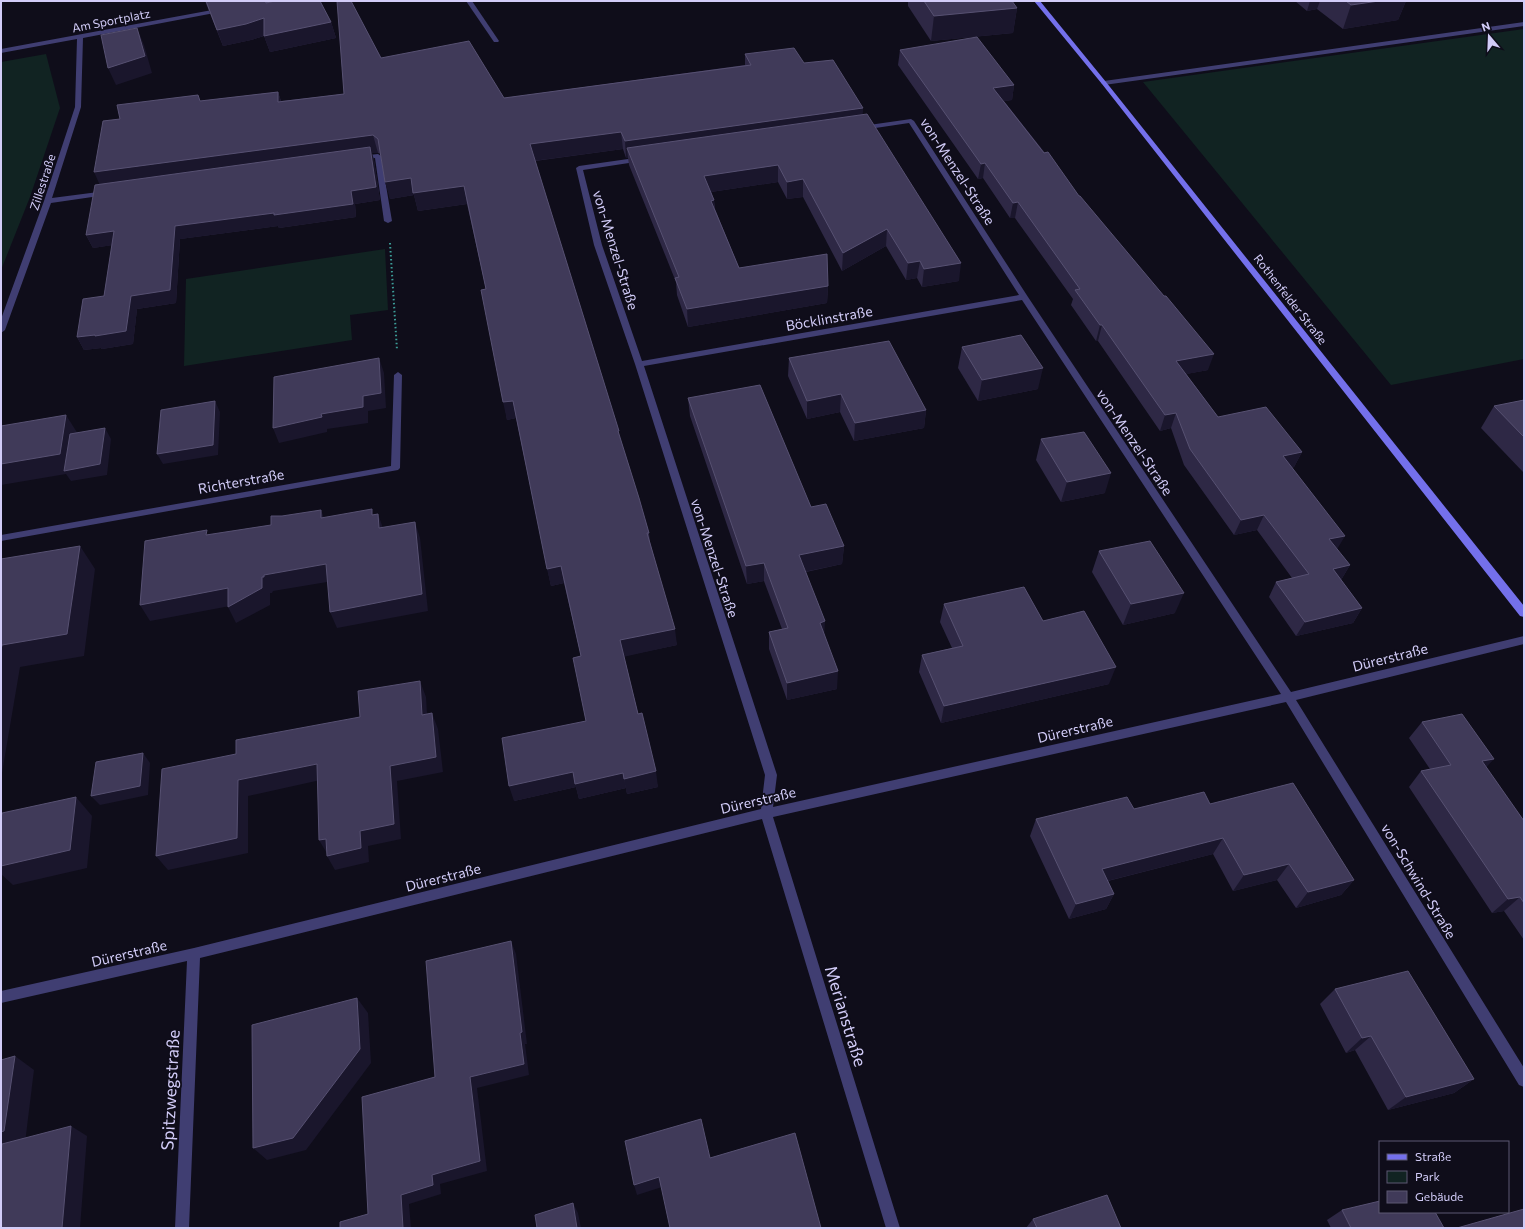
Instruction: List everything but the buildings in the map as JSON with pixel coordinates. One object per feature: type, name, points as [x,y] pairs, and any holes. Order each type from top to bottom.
[{"type":"street","points":[[249,5],[272,1]]},
{"type":"street","points":[[469,1],[496,41]]},
{"type":"street","name":"Rothenfelder Straße","points":[[1037,1],[1104,83],[1524,613]]},
{"type":"street","name":"Am Sportplatz","points":[[1,51],[234,8]]},
{"type":"street","points":[[1104,83],[1524,24]]},
{"type":"street","name":"Zillestraße","points":[[1,330],[48,201],[78,107],[80,37]]},
{"type":"street","name":"von-Menzel-Straße","points":[[855,129],[910,121],[1024,297],[1289,697]]},
{"type":"street","points":[[354,159],[378,156],[388,221]]},
{"type":"street","name":"von-Menzel-Straße","points":[[650,158],[579,168],[598,245],[639,364],[771,775],[766,813]]},
{"type":"street","points":[[48,201],[111,192]]},
{"type":"street","name":"Böcklinstraße","points":[[639,364],[1024,297]]},
{"type":"street","name":"Richterstraße","points":[[1,538],[394,468],[398,375]]},
{"type":"street","name":"Dürerstraße","points":[[1,997],[194,954],[766,813],[1289,697],[1524,640]]},
{"type":"street","name":"von-Schwind-Straße","points":[[1289,697],[1524,1080]]},
{"type":"street","name":"Merianstraße","points":[[766,813],[893,1228]]},
{"type":"street","name":"Spitzwegstraße","points":[[182,1228],[194,954]]},
{"type":"path","points":[[388,221],[398,375]]},
{"type":"green space","points":[[1524,29],[1524,359],[1391,385],[1143,82]]},
{"type":"green space","points":[[46,54],[60,108],[30,197],[1,270],[1,62]]},
{"type":"green space","points":[[385,249],[388,310],[350,315],[352,340],[184,366],[186,279]]}]
